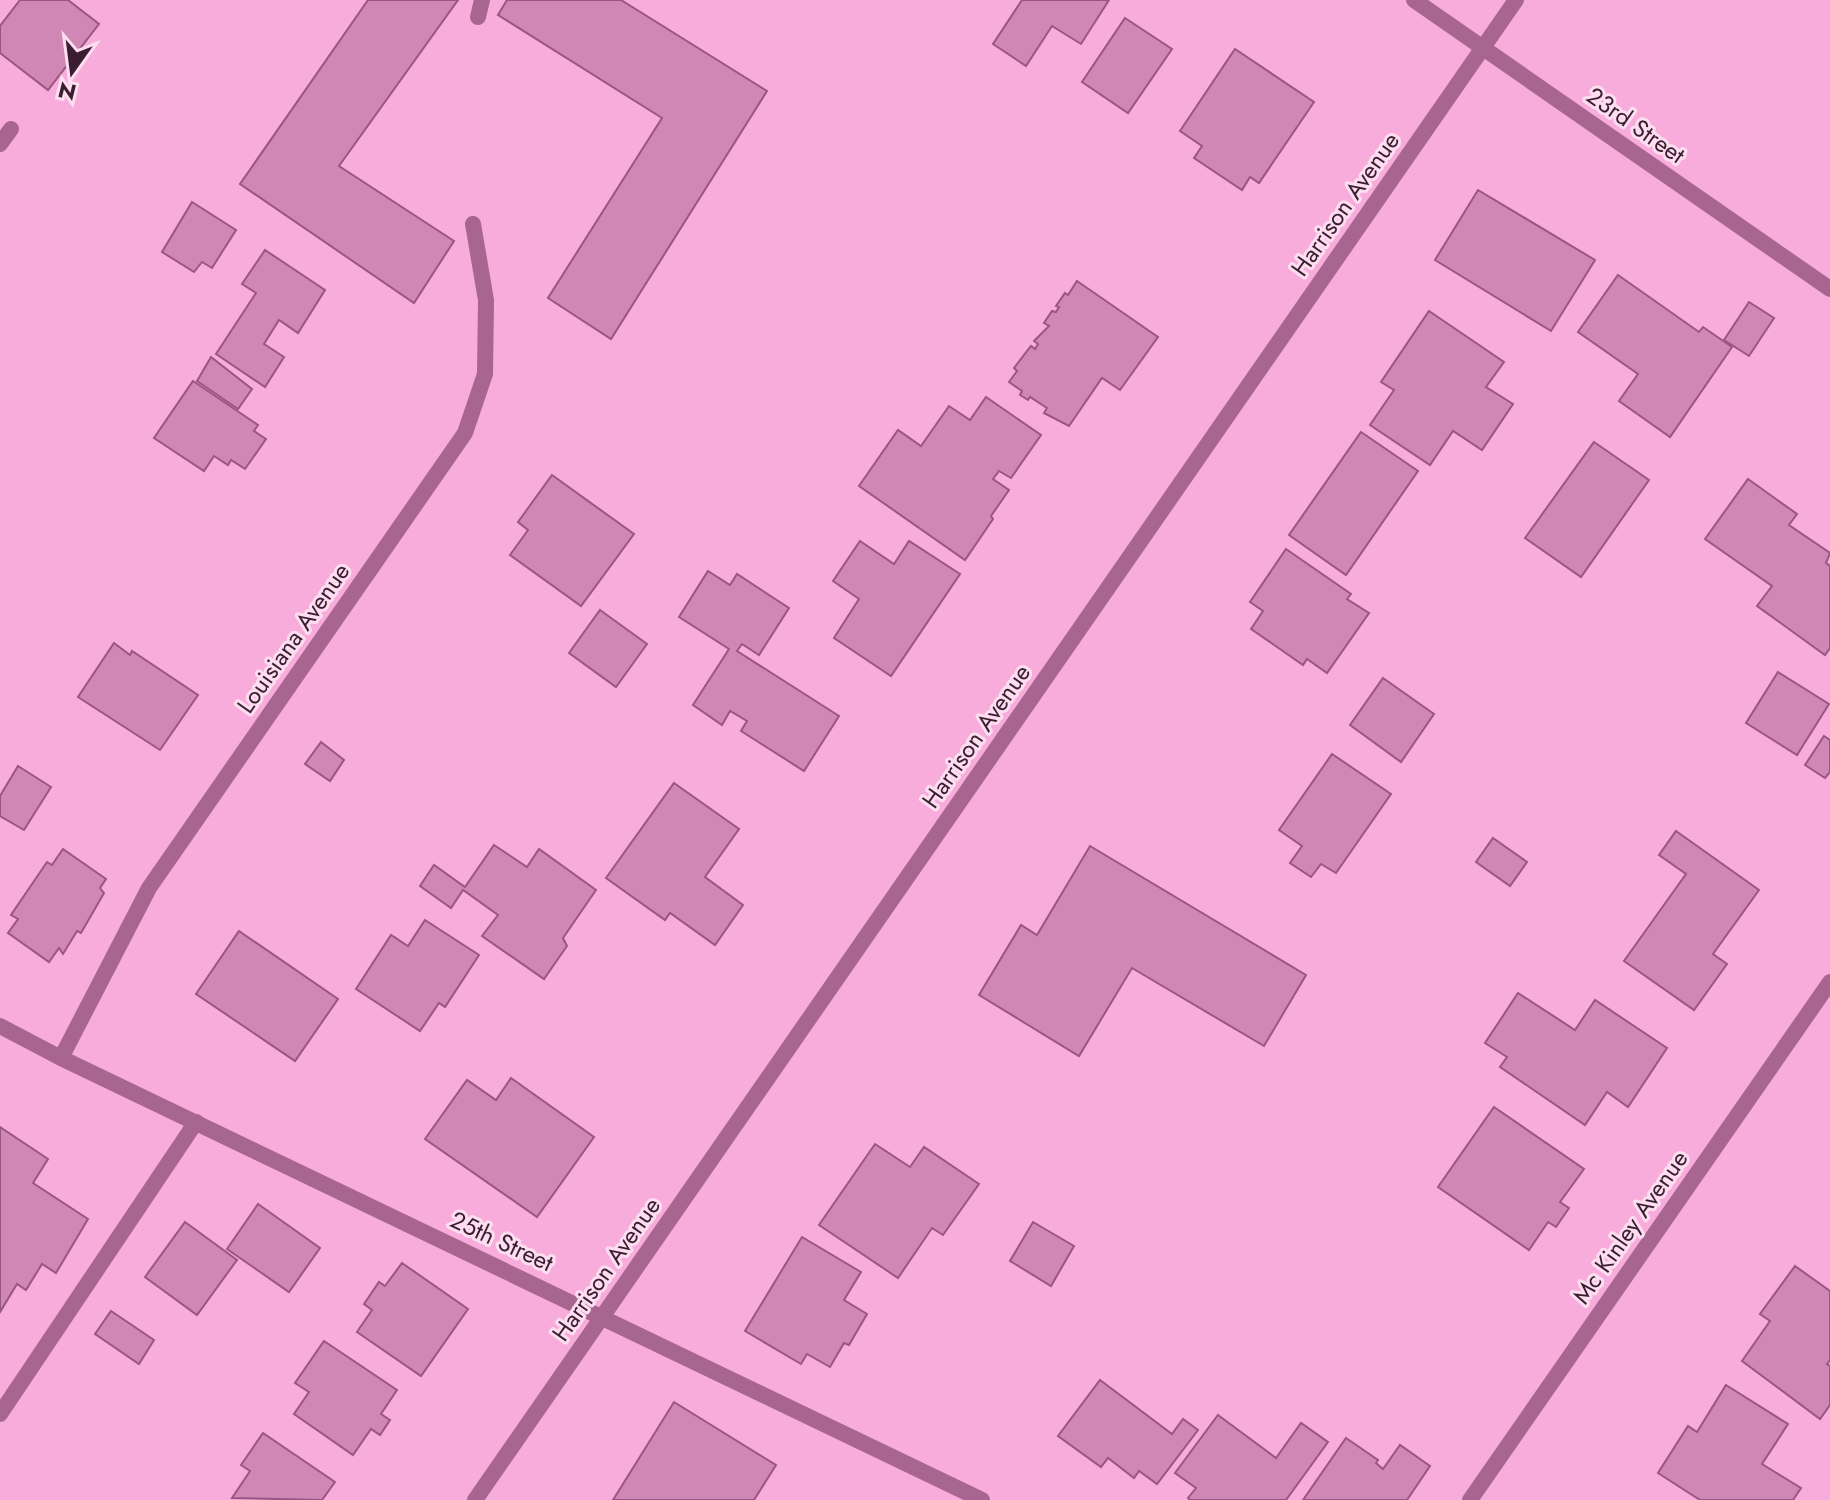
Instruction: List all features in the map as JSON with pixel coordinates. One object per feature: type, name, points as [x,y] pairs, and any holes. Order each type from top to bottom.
[{"type":"street","points":[[478,17],[482,0]]},
{"type":"street","name":"23rd Street","points":[[1414,0],[1830,289]]},
{"type":"street","name":"Harrison Avenue","points":[[475,1500],[1516,0]]},
{"type":"street","points":[[0,144],[11,129]]},
{"type":"street","name":"Louisiana Avenue","points":[[61,1058],[149,888],[465,433],[485,374],[486,300],[473,224]]},
{"type":"street","name":"Mc Kinley Avenue","points":[[1470,1500],[1830,982]]},
{"type":"street","name":"25th Street","points":[[0,1026],[982,1500]]},
{"type":"street","points":[[0,1414],[196,1122]]},
{"type":"building","points":[[20,0],[68,0],[99,24],[48,90],[0,53],[0,26]]},
{"type":"building","points":[[368,0],[458,0],[339,166],[454,241],[414,303],[240,184]]},
{"type":"building","points":[[507,0],[621,0],[767,91],[611,339],[548,298],[662,118],[498,15]]},
{"type":"building","points":[[1022,0],[1109,0],[1081,44],[1052,26],[1026,66],[993,44]]},
{"type":"building","points":[[1125,18],[1172,49],[1128,113],[1082,82]]},
{"type":"building","points":[[1235,49],[1314,102],[1259,183],[1250,177],[1242,190],[1194,158],[1202,146],[1180,131]]},
{"type":"building","points":[[1478,190],[1595,260],[1551,331],[1435,260]]},
{"type":"building","points":[[192,202],[236,230],[212,268],[202,262],[194,272],[162,252]]},
{"type":"building","points":[[265,250],[325,290],[298,333],[279,320],[264,344],[284,357],[265,387],[216,354],[256,293],[242,284]]},
{"type":"building","points":[[1618,275],[1699,332],[1703,327],[1732,347],[1670,437],[1619,401],[1638,374],[1578,332]]},
{"type":"building","points":[[1077,281],[1158,337],[1120,390],[1102,378],[1069,426],[1044,413],[1047,408],[1030,397],[1028,400],[1020,395],[1022,391],[1009,382],[1017,371],[1014,368],[1031,346],[1035,349],[1038,344],[1034,341],[1049,326],[1044,323],[1052,311],[1056,312],[1059,307],[1056,306]]},
{"type":"building","points":[[1749,302],[1774,318],[1749,356],[1724,340]]},
{"type":"building","points":[[1429,311],[1504,362],[1486,387],[1513,404],[1482,450],[1453,431],[1430,465],[1370,425],[1394,390],[1381,382]]},
{"type":"building","points":[[211,357],[252,389],[238,409],[197,381]]},
{"type":"building","points":[[193,381],[258,425],[254,431],[266,439],[245,469],[231,460],[228,465],[214,456],[204,471],[154,438]]},
{"type":"building","points":[[986,397],[1041,435],[1011,478],[999,471],[993,479],[1009,490],[965,560],[859,486],[898,430],[921,446],[949,406],[970,420]]},
{"type":"building","points":[[1361,432],[1418,471],[1346,575],[1289,535]]},
{"type":"building","points":[[1594,442],[1649,480],[1581,577],[1525,538]]},
{"type":"building","points":[[552,475],[634,534],[581,606],[510,555],[528,530],[518,522]]},
{"type":"building","points":[[1748,479],[1797,514],[1789,525],[1830,553],[1826,563],[1830,566],[1830,648],[1825,655],[1757,606],[1772,586],[1705,539]]},
{"type":"building","points":[[860,541],[894,564],[909,541],[960,574],[891,676],[834,638],[859,599],[833,581]]},
{"type":"building","points":[[1286,549],[1351,594],[1347,599],[1369,613],[1327,673],[1307,659],[1303,665],[1251,629],[1263,611],[1250,602]]},
{"type":"building","points":[[708,571],[730,585],[737,574],[789,608],[759,655],[742,644],[737,651],[839,716],[804,771],[741,731],[747,721],[730,711],[722,725],[693,705],[729,649],[679,617]]},
{"type":"building","points":[[600,610],[647,644],[616,687],[569,653]]},
{"type":"building","points":[[114,643],[130,655],[132,651],[198,695],[160,750],[78,697]]},
{"type":"building","points":[[1778,672],[1829,704],[1797,755],[1746,723]]},
{"type":"building","points":[[1383,678],[1434,714],[1401,762],[1350,725]]},
{"type":"building","points":[[1824,736],[1830,740],[1830,772],[1825,778],[1805,765]]},
{"type":"building","points":[[321,742],[344,760],[330,781],[305,764]]},
{"type":"building","points":[[1332,754],[1391,794],[1336,873],[1321,864],[1311,877],[1290,863],[1302,846],[1279,830]]},
{"type":"building","points":[[18,766],[51,787],[24,830],[0,816],[0,796]]},
{"type":"building","points":[[674,783],[739,829],[705,877],[743,905],[715,945],[670,913],[665,920],[606,878]]},
{"type":"building","points":[[1676,831],[1759,890],[1713,954],[1727,964],[1694,1010],[1624,961],[1686,874],[1659,855]]},
{"type":"building","points":[[1493,838],[1527,862],[1510,886],[1476,862]]},
{"type":"building","points":[[494,845],[527,867],[539,849],[596,890],[563,938],[567,946],[544,979],[482,936],[498,915],[463,890],[451,908],[420,886],[434,865],[465,887]]},
{"type":"building","points":[[1090,846],[1306,975],[1264,1046],[1132,968],[1079,1056],[979,995],[1021,925],[1037,935]]},
{"type":"building","points":[[63,849],[106,879],[100,888],[104,893],[81,933],[77,931],[63,954],[59,948],[49,962],[8,933],[18,919],[11,915],[47,862],[52,865]]},
{"type":"building","points":[[425,920],[479,955],[445,1007],[439,1003],[420,1031],[356,989],[391,935],[408,946]]},
{"type":"building","points":[[239,931],[338,999],[295,1061],[196,994]]},
{"type":"building","points":[[1518,993],[1575,1030],[1595,1000],[1667,1048],[1628,1107],[1607,1092],[1585,1125],[1500,1067],[1507,1057],[1485,1043]]},
{"type":"building","points":[[511,1078],[594,1137],[537,1217],[425,1139],[467,1080],[496,1100]]},
{"type":"building","points":[[1494,1107],[1584,1169],[1560,1202],[1569,1208],[1556,1227],[1548,1222],[1529,1250],[1438,1187]]},
{"type":"building","points":[[0,1127],[48,1159],[33,1183],[88,1219],[56,1273],[42,1264],[26,1290],[17,1284],[0,1312]]},
{"type":"building","points":[[875,1144],[910,1167],[924,1147],[979,1184],[943,1235],[932,1228],[898,1278],[819,1225]]},
{"type":"building","points":[[258,1204],[320,1248],[289,1292],[227,1249]]},
{"type":"building","points":[[185,1222],[237,1260],[197,1315],[145,1277]]},
{"type":"building","points":[[1033,1222],[1074,1246],[1051,1286],[1010,1261]]},
{"type":"building","points":[[802,1237],[861,1272],[844,1300],[867,1314],[849,1345],[844,1343],[830,1367],[807,1354],[801,1364],[745,1331]]},
{"type":"building","points":[[402,1263],[468,1309],[421,1376],[357,1332],[372,1310],[364,1304],[379,1282],[385,1286]]},
{"type":"building","points":[[1795,1266],[1830,1291],[1830,1360],[1827,1364],[1830,1366],[1830,1405],[1820,1419],[1742,1361],[1770,1321],[1760,1314]]},
{"type":"building","points":[[111,1311],[154,1340],[139,1364],[95,1334]]},
{"type":"building","points":[[324,1341],[397,1390],[381,1414],[390,1420],[380,1435],[371,1429],[353,1455],[294,1414],[309,1392],[295,1383]]},
{"type":"building","points":[[1100,1380],[1172,1434],[1183,1419],[1198,1430],[1157,1484],[1139,1471],[1134,1478],[1108,1458],[1101,1467],[1058,1436]]},
{"type":"building","points":[[1726,1385],[1788,1424],[1762,1464],[1801,1488],[1793,1500],[1700,1500],[1658,1473],[1688,1426],[1697,1432]]},
{"type":"building","points":[[674,1402],[776,1465],[754,1500],[613,1500]]},
{"type":"building","points":[[1218,1415],[1276,1458],[1301,1423],[1328,1442],[1286,1500],[1190,1500],[1188,1498],[1196,1488],[1175,1473]]},
{"type":"building","points":[[263,1433],[335,1482],[322,1500],[232,1498],[250,1471],[241,1465]]},
{"type":"building","points":[[1346,1438],[1378,1460],[1376,1463],[1383,1469],[1400,1445],[1430,1466],[1407,1500],[1303,1500]]}]
